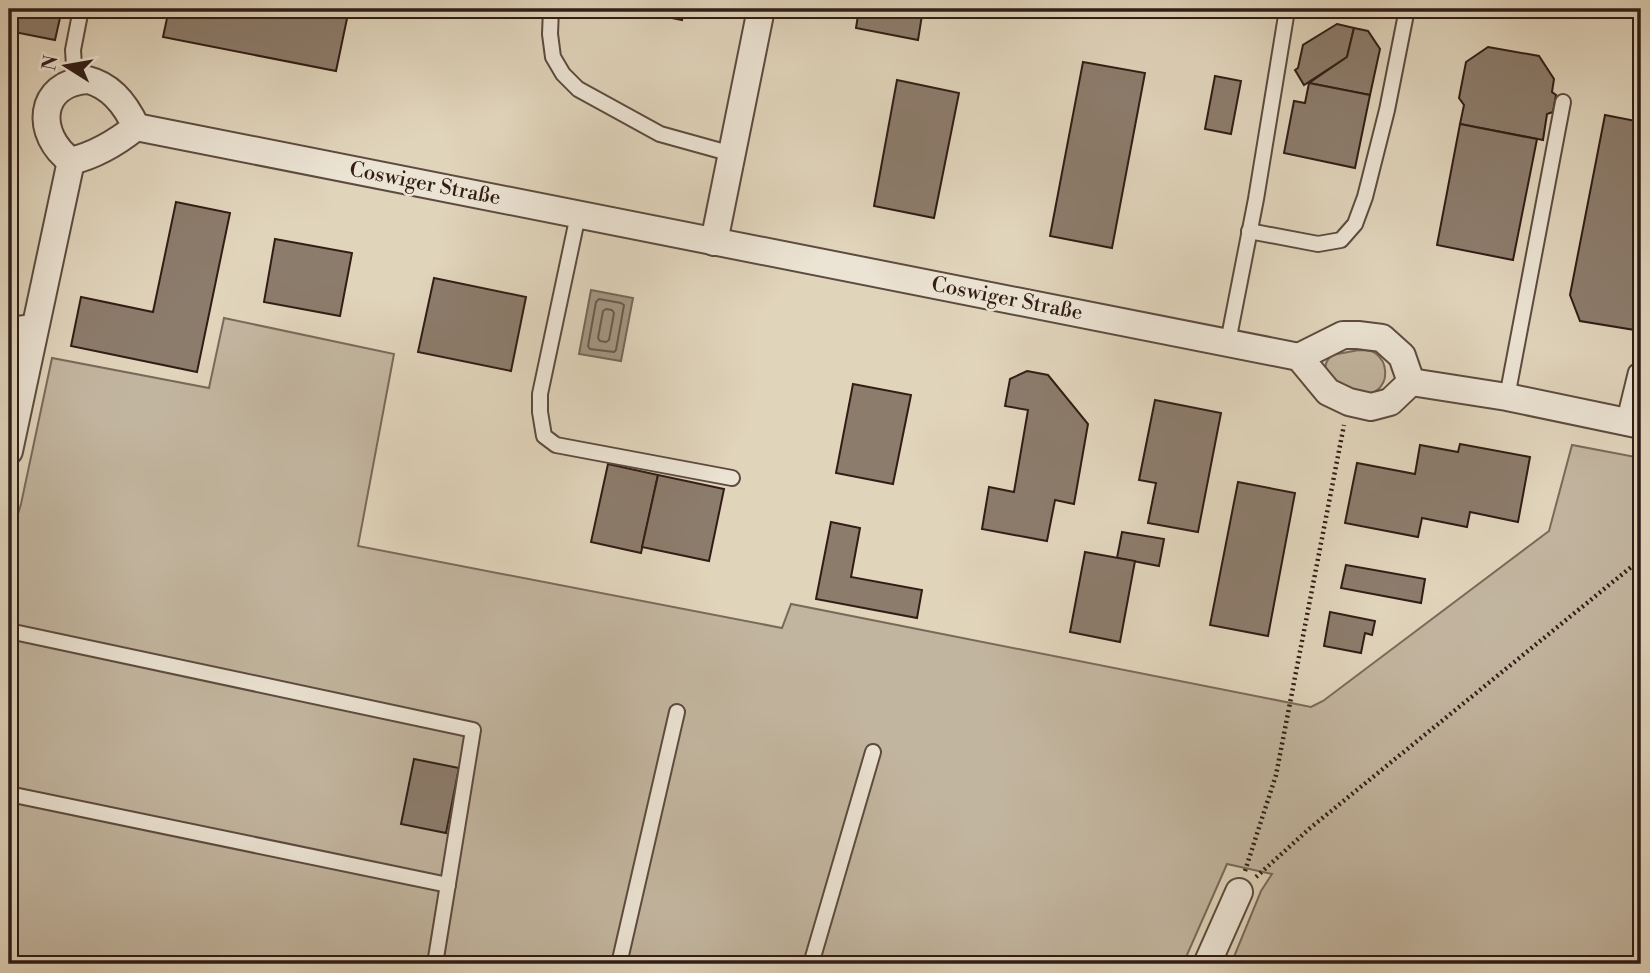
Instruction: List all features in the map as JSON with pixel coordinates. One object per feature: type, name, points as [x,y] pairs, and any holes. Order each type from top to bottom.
[{"type":"street","points":[[714,242],[761,9]]},
{"type":"street","points":[[75,80],[88,80],[101,83],[111,90],[128,109],[136,127],[90,157],[71,161],[59,152],[52,139],[46,114],[56,92],[75,80]]},
{"type":"street","name":"Coswiger Straße","points":[[136,127],[1299,357]]},
{"type":"street","points":[[9,451],[22,330],[71,161]]},
{"type":"street","points":[[1343,335],[1382,338],[1402,356],[1411,382],[1390,402],[1371,407],[1349,402],[1328,392],[1299,357],[1343,335]]},
{"type":"street","points":[[1411,382],[1507,397],[1633,423]]},
{"type":"street","points":[[1208,964],[1240,892]]},
{"type":"lane","points":[[75,80],[73,50],[81,9]]},
{"type":"lane","points":[[551,9],[553,57],[563,74],[578,89],[660,134],[732,154]]},
{"type":"lane","points":[[1228,342],[1286,16],[1290,9]]},
{"type":"lane","points":[[1249,231],[1318,244],[1341,240],[1355,224],[1365,197],[1387,110],[1406,14],[1403,9]]},
{"type":"lane","points":[[1507,397],[1563,102]]},
{"type":"lane","points":[[578,215],[540,394],[544,436],[556,445],[732,478]]},
{"type":"lane","points":[[1633,423],[1636,372],[1641,371]]},
{"type":"lane","points":[[9,631],[473,730],[435,964]]},
{"type":"lane","points":[[619,964],[677,712]]},
{"type":"lane","points":[[811,964],[873,752]]},
{"type":"lane","points":[[9,794],[448,885]]},
{"type":"path","points":[[1240,892],[1276,775],[1349,402]]},
{"type":"path","points":[[1240,892],[1309,829],[1641,559]]},
{"type":"shaded area","points":[[224,318],[394,354],[358,546],[782,628],[791,604],[1311,707],[1323,701],[1549,531],[1572,445],[1641,458],[1641,964],[1231,964],[1261,891],[1272,874],[1227,864],[1183,964],[9,964],[9,525],[18,514],[21,504],[52,358],[209,388]]},
{"type":"shaded area","points":[[1359,350],[1375,353],[1384,367],[1383,383],[1370,394],[1360,394],[1345,387],[1326,370],[1327,360],[1332,355]]},
{"type":"water","points":[[591,290],[633,298],[621,361],[579,354]]},
{"type":"building","points":[[9,9],[62,9],[55,40],[9,31]]},
{"type":"building","points":[[169,9],[349,9],[336,71],[163,37]]},
{"type":"building","points":[[664,9],[684,9],[682,20],[662,16]]},
{"type":"building","points":[[859,9],[923,9],[918,40],[856,28]]},
{"type":"building","points":[[1337,24],[1354,28],[1347,57],[1304,85],[1295,70],[1298,68],[1303,45]]},
{"type":"building","points":[[1354,28],[1368,31],[1380,49],[1370,95],[1309,83],[1347,57]]},
{"type":"building","points":[[1488,47],[1539,56],[1554,79],[1552,92],[1556,95],[1553,112],[1547,114],[1543,140],[1460,124],[1464,105],[1459,98],[1466,62]]},
{"type":"building","points":[[1083,62],[1145,73],[1112,248],[1050,236]]},
{"type":"building","points":[[1215,76],[1241,81],[1231,134],[1205,129]]},
{"type":"building","points":[[897,80],[959,93],[934,218],[874,206]]},
{"type":"building","points":[[1309,83],[1370,95],[1355,168],[1284,153],[1294,101],[1305,103]]},
{"type":"building","points":[[1605,115],[1641,122],[1641,331],[1580,321],[1570,295]]},
{"type":"building","points":[[1460,124],[1537,139],[1513,260],[1437,245]]},
{"type":"building","points":[[176,202],[230,213],[197,372],[71,346],[81,297],[153,312]]},
{"type":"building","points":[[275,239],[352,253],[340,316],[264,302]]},
{"type":"building","points":[[434,278],[526,297],[511,371],[418,352]]},
{"type":"building","points":[[1027,371],[1048,375],[1088,424],[1074,504],[1055,500],[1047,541],[982,529],[989,487],[1014,492],[1028,410],[1005,406],[1010,379]]},
{"type":"building","points":[[853,384],[911,395],[893,484],[836,473]]},
{"type":"building","points":[[1155,400],[1221,413],[1198,532],[1148,523],[1156,483],[1139,480]]},
{"type":"building","points":[[1460,444],[1530,457],[1518,522],[1470,512],[1467,527],[1422,518],[1418,537],[1345,523],[1357,463],[1415,474],[1420,445],[1458,452]]},
{"type":"building","points":[[608,464],[658,475],[641,553],[591,542]]},
{"type":"building","points":[[658,475],[724,489],[709,561],[642,547]]},
{"type":"building","points":[[1238,482],[1295,493],[1268,636],[1210,625]]},
{"type":"building","points":[[831,522],[860,528],[851,577],[922,590],[917,618],[816,599]]},
{"type":"building","points":[[1122,532],[1164,539],[1159,566],[1117,558]]},
{"type":"building","points":[[1085,552],[1135,561],[1120,642],[1070,632]]},
{"type":"building","points":[[1346,565],[1425,579],[1421,603],[1341,588]]},
{"type":"building","points":[[1330,612],[1375,621],[1372,635],[1365,633],[1361,653],[1324,646]]},
{"type":"building","points":[[414,759],[459,768],[446,833],[401,824]]}]
